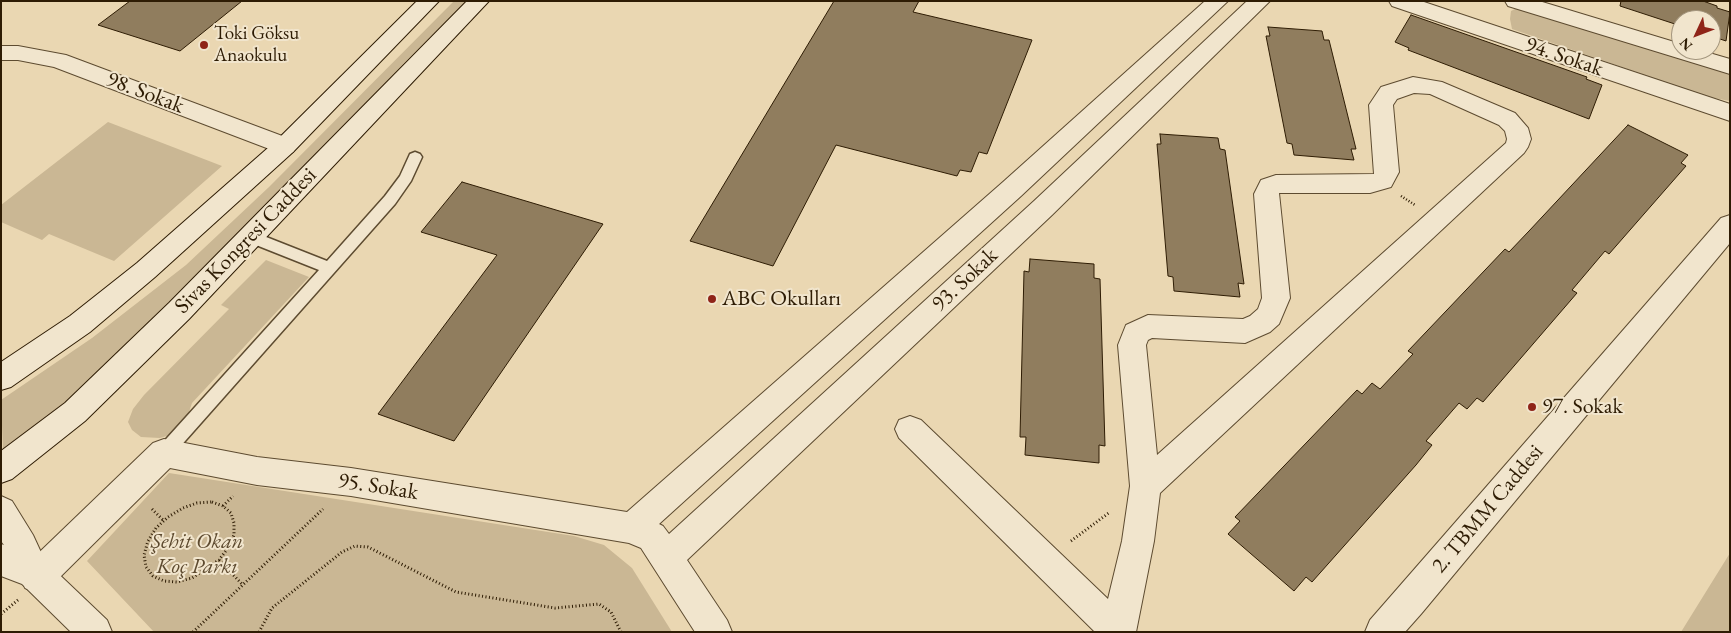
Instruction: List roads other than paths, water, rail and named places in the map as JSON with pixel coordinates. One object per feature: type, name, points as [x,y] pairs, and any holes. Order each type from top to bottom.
[{"type":"street","name":"Sivas Kongresi Caddesi","points":[[1,378],[54,343],[146,270],[285,146],[429,1]]},
{"type":"street","name":"Sivas Kongresi Caddesi","points":[[1,468],[75,412],[251,237],[479,1]]},
{"type":"street","name":"93. Sokak","points":[[632,528],[1012,189],[1218,1]]},
{"type":"street","name":"93. Sokak","points":[[667,556],[1042,208],[1260,1]]},
{"type":"street","name":"94. Sokak","points":[[1399,1],[1730,113]]},
{"type":"street","name":"94. Sokak","points":[[1515,1],[1730,67]]},
{"type":"street","name":"98. Sokak","points":[[1,53],[18,53],[58,60],[285,146]]},
{"type":"street","points":[[1119,631],[1138,542],[1145,486],[1132,344],[1136,333],[1148,326],[1245,330],[1260,324],[1272,311],[1276,298],[1266,194],[1270,186],[1276,184],[1379,183],[1387,172],[1381,106],[1389,93],[1413,85],[1434,87],[1507,120],[1516,128],[1519,139],[1516,147],[1145,486]]},
{"type":"street","points":[[1012,189],[1042,208]]},
{"type":"street","name":"2. TBMM Caddesi","points":[[1382,632],[1730,225]]},
{"type":"street","points":[[910,429],[1119,631]]},
{"type":"street","points":[[35,574],[164,453]]},
{"type":"street","name":"95. Sokak","points":[[164,453],[257,471],[351,482],[632,528],[652,537],[667,556],[715,632]]},
{"type":"street","points":[[1,511],[22,546],[35,574],[95,632]]},
{"type":"street","points":[[1,560],[35,574]]},
{"type":"lane","points":[[164,453],[390,200],[406,178],[414,157]]},
{"type":"lane","points":[[251,237],[330,268]]},
{"type":"place","name":"Toki Göksu Anaokulu","points":[[204,45]]},
{"type":"place","name":"ABC Okulları","points":[[712,299]]},
{"type":"place","name":"97. Sokak","points":[[1532,407]]},
{"type":"park label","name":"Şehit Okan Koç Parkı","points":[[197,554]]}]
